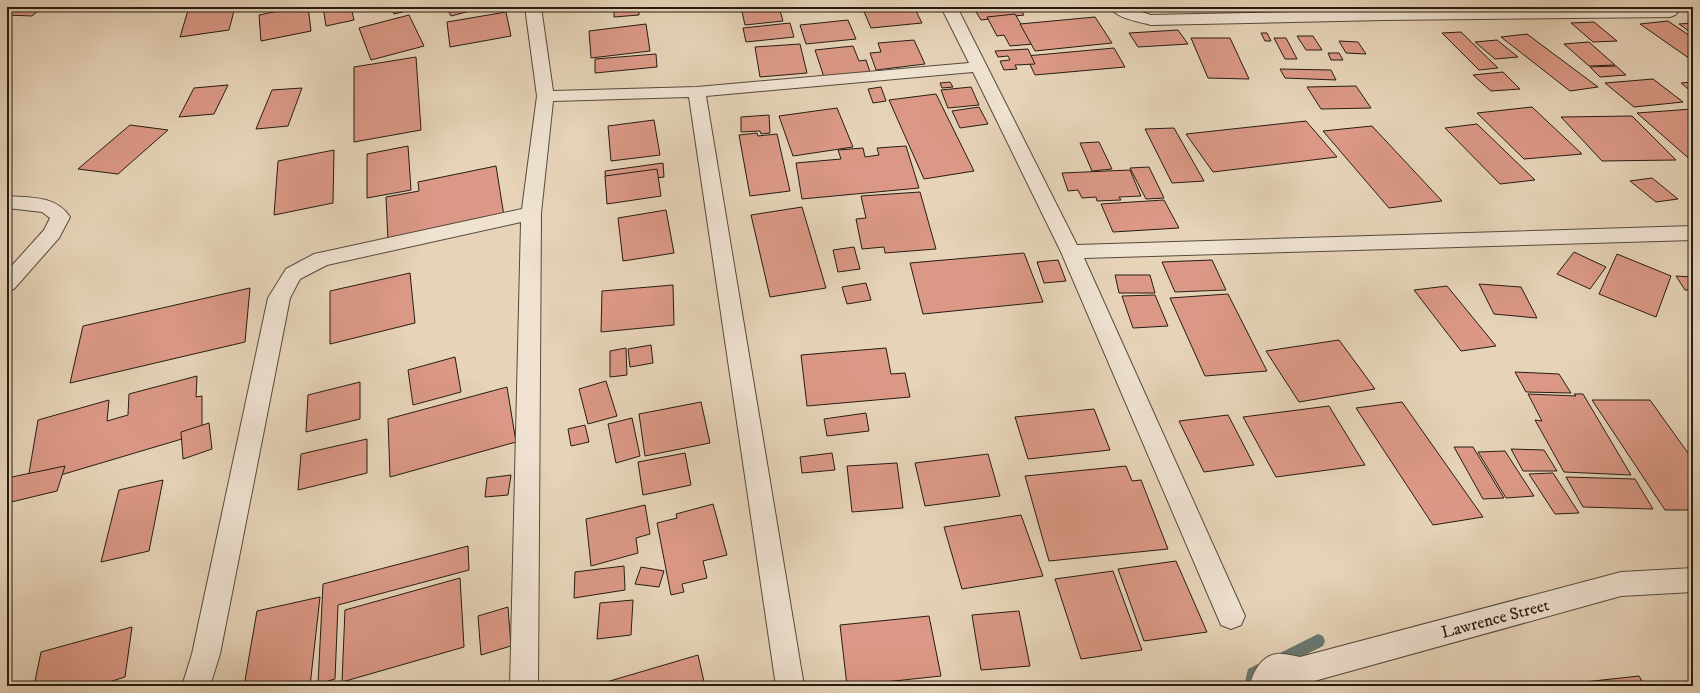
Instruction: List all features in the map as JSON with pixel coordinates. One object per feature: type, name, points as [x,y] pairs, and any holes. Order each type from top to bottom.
[{"type":"street","points":[[524,686],[531,213],[545,96],[533,7]]},
{"type":"street","points":[[949,7],[1071,252],[1231,616]]},
{"type":"street","points":[[1118,7],[1119,9],[1135,16],[1152,20],[1382,11],[1670,12]]},
{"type":"street","points":[[545,96],[697,92],[978,67]]},
{"type":"street","points":[[697,92],[790,686]]},
{"type":"street","points":[[7,202],[47,206],[60,217],[52,233],[7,284]]},
{"type":"street","points":[[196,686],[206,654],[279,298],[293,274],[321,259],[531,213]]},
{"type":"street","points":[[1071,252],[1693,232]]},
{"type":"street","name":"Lawrence Street","points":[[1264,686],[1265,680],[1276,668],[1300,671],[1622,584],[1693,580]]},
{"type":"building","points":[[14,7],[43,7],[32,16],[7,15],[7,12]]},
{"type":"building","points":[[189,7],[235,7],[229,30],[180,37]]},
{"type":"building","points":[[264,7],[284,7],[265,11]]},
{"type":"building","points":[[298,7],[308,7],[311,31],[261,41],[259,15]]},
{"type":"building","points":[[323,7],[351,7],[354,20],[326,26]]},
{"type":"building","points":[[391,7],[423,7],[394,14]]},
{"type":"building","points":[[446,7],[485,7],[451,16]]},
{"type":"building","points":[[614,7],[639,7],[639,15],[614,17]]},
{"type":"building","points":[[741,7],[779,7],[783,21],[745,25]]},
{"type":"building","points":[[862,7],[914,7],[922,23],[871,28]]},
{"type":"building","points":[[973,7],[1019,7],[1024,15],[981,20]]},
{"type":"building","points":[[1299,7],[1348,7],[1351,14],[1300,10]]},
{"type":"building","points":[[506,12],[511,36],[450,47],[447,22]]},
{"type":"building","points":[[1015,14],[1033,44],[1010,46],[1004,35],[997,36],[987,17]]},
{"type":"building","points":[[409,15],[424,46],[371,60],[359,28]]},
{"type":"building","points":[[1095,17],[1112,43],[1035,51],[1020,24]]},
{"type":"building","points":[[848,20],[856,39],[806,44],[800,25]]},
{"type":"building","points":[[1668,21],[1693,38],[1693,61],[1640,24]]},
{"type":"building","points":[[1594,22],[1617,41],[1593,42],[1571,23]]},
{"type":"building","points":[[790,23],[794,37],[746,42],[743,28]]},
{"type":"building","points":[[1693,23],[1693,34],[1679,24]]},
{"type":"building","points":[[646,24],[650,51],[591,58],[589,31]]},
{"type":"building","points":[[1178,30],[1188,44],[1138,47],[1129,33]]},
{"type":"building","points":[[1461,32],[1498,68],[1479,70],[1442,33]]},
{"type":"building","points":[[1261,33],[1267,33],[1271,41],[1265,41]]},
{"type":"building","points":[[1527,34],[1598,87],[1570,91],[1501,37]]},
{"type":"building","points":[[1297,36],[1313,36],[1322,50],[1306,50]]},
{"type":"building","points":[[1191,38],[1230,38],[1249,79],[1208,78]]},
{"type":"building","points":[[1274,38],[1286,38],[1297,59],[1285,59]]},
{"type":"building","points":[[914,40],[925,64],[876,70],[870,53],[881,52],[878,43]]},
{"type":"building","points":[[1497,40],[1518,57],[1495,59],[1475,42]]},
{"type":"building","points":[[1339,41],[1358,42],[1366,54],[1346,53]]},
{"type":"building","points":[[1589,42],[1615,65],[1589,66],[1564,44]]},
{"type":"building","points":[[800,44],[807,73],[760,77],[755,47]]},
{"type":"building","points":[[853,46],[859,61],[866,60],[870,72],[824,77],[815,50]]},
{"type":"building","points":[[1114,48],[1125,67],[1035,75],[1026,56]]},
{"type":"building","points":[[1028,49],[1035,64],[1015,65],[1017,69],[1004,70],[1000,61],[1010,60],[1008,56],[998,57],[995,51]]},
{"type":"building","points":[[1328,53],[1339,53],[1343,60],[1331,60]]},
{"type":"building","points":[[656,54],[657,67],[595,73],[595,59]]},
{"type":"building","points":[[416,57],[421,130],[354,142],[354,67]]},
{"type":"building","points":[[1616,66],[1626,75],[1600,77],[1590,67]]},
{"type":"building","points":[[1280,69],[1331,70],[1336,80],[1285,78]]},
{"type":"building","points":[[1503,72],[1520,89],[1491,91],[1473,75]]},
{"type":"building","points":[[1653,79],[1683,102],[1634,107],[1605,83]]},
{"type":"building","points":[[950,82],[953,87],[942,88],[940,83]]},
{"type":"building","points":[[1693,82],[1693,93],[1681,83]]},
{"type":"building","points":[[228,85],[214,114],[179,117],[194,88]]},
{"type":"building","points":[[1356,86],[1371,108],[1321,109],[1307,87]]},
{"type":"building","points":[[881,87],[886,101],[873,103],[868,89]]},
{"type":"building","points":[[971,87],[979,105],[948,108],[941,90]]},
{"type":"building","points":[[302,88],[288,126],[256,129],[272,90]]},
{"type":"building","points":[[936,94],[974,171],[924,179],[889,100]]},
{"type":"building","points":[[979,107],[988,124],[960,128],[952,111]]},
{"type":"building","points":[[1532,107],[1582,154],[1524,159],[1477,113]]},
{"type":"building","points":[[837,108],[853,147],[793,156],[779,116]]},
{"type":"building","points":[[1693,109],[1693,162],[1637,113]]},
{"type":"building","points":[[769,115],[770,133],[761,134],[760,131],[741,132],[741,117]]},
{"type":"building","points":[[1632,116],[1676,160],[1602,161],[1561,117]]},
{"type":"building","points":[[654,120],[660,155],[611,161],[608,126]]},
{"type":"building","points":[[1306,121],[1337,157],[1213,172],[1186,134]]},
{"type":"building","points":[[1477,124],[1535,180],[1500,184],[1445,128]]},
{"type":"building","points":[[130,125],[168,130],[118,174],[78,169]]},
{"type":"building","points":[[1372,126],[1442,201],[1389,208],[1323,131]]},
{"type":"building","points":[[1174,128],[1204,181],[1172,183],[1145,129]]},
{"type":"building","points":[[757,133],[758,136],[777,134],[790,191],[750,196],[739,135]]},
{"type":"building","points":[[1099,142],[1112,169],[1092,171],[1080,143]]},
{"type":"building","points":[[408,146],[411,190],[367,198],[367,154]]},
{"type":"building","points":[[906,146],[919,188],[802,199],[796,163],[841,159],[838,150],[863,148],[865,157],[879,155],[877,148]]},
{"type":"building","points":[[334,150],[333,203],[274,215],[278,161]]},
{"type":"building","points":[[663,163],[664,177],[606,184],[605,171]]},
{"type":"building","points":[[496,166],[504,216],[388,241],[386,197],[419,191],[418,182]]},
{"type":"building","points":[[1149,167],[1164,198],[1146,199],[1130,168]]},
{"type":"building","points":[[657,169],[661,196],[607,204],[605,176]]},
{"type":"building","points":[[1130,170],[1141,196],[1119,197],[1121,200],[1097,201],[1096,197],[1082,198],[1078,190],[1068,191],[1062,173]]},
{"type":"building","points":[[1652,178],[1678,199],[1656,202],[1630,181]]},
{"type":"building","points":[[920,192],[936,249],[885,253],[884,247],[862,249],[856,219],[866,218],[861,196]]},
{"type":"building","points":[[1164,200],[1179,228],[1113,232],[1101,204]]},
{"type":"building","points":[[802,207],[826,288],[770,297],[751,215]]},
{"type":"building","points":[[666,210],[674,253],[623,261],[618,218]]},
{"type":"building","points":[[854,247],[860,269],[838,272],[833,250]]},
{"type":"building","points":[[1574,252],[1606,267],[1590,289],[1557,274]]},
{"type":"building","points":[[1024,253],[1043,302],[923,314],[910,263]]},
{"type":"building","points":[[1617,254],[1671,276],[1656,317],[1599,294]]},
{"type":"building","points":[[1058,260],[1066,281],[1044,283],[1037,262]]},
{"type":"building","points":[[1212,260],[1226,290],[1175,292],[1162,262]]},
{"type":"building","points":[[410,273],[415,323],[330,344],[330,291]]},
{"type":"building","points":[[1115,275],[1150,275],[1155,293],[1119,293]]},
{"type":"building","points":[[1676,276],[1693,277],[1693,290],[1685,290]]},
{"type":"building","points":[[866,283],[871,300],[847,304],[842,287]]},
{"type":"building","points":[[1479,284],[1521,287],[1537,318],[1494,314]]},
{"type":"building","points":[[673,285],[674,325],[601,332],[602,291]]},
{"type":"building","points":[[1447,286],[1496,346],[1461,351],[1414,290]]},
{"type":"building","points":[[250,288],[245,342],[70,383],[83,326]]},
{"type":"building","points":[[1228,294],[1267,371],[1205,376],[1170,298]]},
{"type":"building","points":[[1155,295],[1168,326],[1133,328],[1122,296]]},
{"type":"building","points":[[1339,340],[1375,389],[1299,402],[1266,351]]},
{"type":"building","points":[[651,345],[653,363],[630,367],[628,349]]},
{"type":"building","points":[[626,348],[627,375],[610,377],[610,351]]},
{"type":"building","points":[[886,348],[891,374],[905,373],[910,397],[807,406],[801,355]]},
{"type":"building","points":[[455,357],[461,392],[413,405],[408,370]]},
{"type":"building","points":[[1515,372],[1559,374],[1571,393],[1526,392]]},
{"type":"building","points":[[197,376],[196,397],[202,396],[202,433],[27,485],[38,420],[109,400],[107,421],[128,415],[129,394]]},
{"type":"building","points":[[606,381],[617,416],[588,424],[579,389]]},
{"type":"building","points":[[360,382],[360,419],[306,432],[308,395]]},
{"type":"building","points":[[507,387],[516,442],[390,477],[388,419]]},
{"type":"building","points":[[1528,394],[1576,396],[1574,394],[1583,394],[1631,475],[1564,472],[1535,420],[1542,421]]},
{"type":"building","points":[[1592,400],[1650,400],[1693,460],[1693,510],[1665,510]]},
{"type":"building","points":[[701,402],[710,443],[645,456],[639,414]]},
{"type":"building","points":[[1402,402],[1483,517],[1433,525],[1356,408]]},
{"type":"building","points":[[1329,406],[1365,465],[1276,477],[1243,417]]},
{"type":"building","points":[[1094,409],[1110,450],[1028,459],[1015,417]]},
{"type":"building","points":[[866,413],[869,431],[827,436],[824,419]]},
{"type":"building","points":[[1228,415],[1254,465],[1204,472],[1179,421]]},
{"type":"building","points":[[632,418],[640,456],[616,463],[608,424]]},
{"type":"building","points":[[209,423],[212,449],[183,459],[181,432]]},
{"type":"building","points":[[585,425],[589,442],[571,446],[568,429]]},
{"type":"building","points":[[367,439],[367,473],[298,490],[301,454]]},
{"type":"building","points":[[1454,447],[1473,447],[1504,498],[1483,499]]},
{"type":"building","points":[[1511,449],[1544,450],[1557,471],[1523,471]]},
{"type":"building","points":[[1505,451],[1534,496],[1506,498],[1478,452]]},
{"type":"building","points":[[685,453],[691,485],[643,495],[638,462]]},
{"type":"building","points":[[832,453],[835,470],[802,473],[800,457]]},
{"type":"building","points":[[988,454],[1000,496],[925,506],[915,463]]},
{"type":"building","points":[[897,463],[903,508],[852,512],[847,466]]},
{"type":"building","points":[[65,466],[57,491],[7,503],[7,478]]},
{"type":"building","points":[[1126,466],[1132,481],[1141,480],[1168,549],[1049,561],[1025,476]]},
{"type":"building","points":[[1553,473],[1579,513],[1555,514],[1529,474]]},
{"type":"building","points":[[511,475],[508,495],[485,497],[487,478]]},
{"type":"building","points":[[1566,477],[1635,479],[1653,509],[1583,507]]},
{"type":"building","points":[[163,480],[149,551],[101,562],[119,490]]},
{"type":"building","points":[[713,504],[727,555],[703,561],[707,578],[682,584],[684,592],[671,595],[657,523],[677,518],[676,514]]},
{"type":"building","points":[[645,505],[650,534],[636,538],[638,553],[591,566],[586,519]]},
{"type":"building","points":[[1021,515],[1043,576],[962,589],[944,527]]},
{"type":"building","points":[[468,546],[469,570],[338,605],[335,679],[318,684],[323,584]]},
{"type":"building","points":[[1176,561],[1207,632],[1144,641],[1118,569]]},
{"type":"building","points":[[624,566],[625,590],[574,598],[575,572]]},
{"type":"building","points":[[641,567],[664,571],[659,587],[635,584]]},
{"type":"building","points":[[1113,571],[1142,650],[1081,659],[1055,579]]},
{"type":"building","points":[[460,578],[464,647],[342,682],[345,610]]},
{"type":"building","points":[[320,597],[310,686],[244,686],[257,611]]},
{"type":"building","points":[[633,600],[631,635],[597,639],[600,603]]},
{"type":"building","points":[[508,607],[511,646],[481,655],[478,616]]},
{"type":"building","points":[[1019,611],[1030,666],[981,670],[972,615]]},
{"type":"building","points":[[929,616],[941,676],[847,686],[840,625]]},
{"type":"building","points":[[132,627],[125,677],[96,686],[34,686],[41,652]]},
{"type":"building","points":[[698,655],[705,686],[593,686]]},
{"type":"building","points":[[1639,676],[1645,686],[1557,685]]},
{"type":"waterway","points":[[1251,686],[1253,674],[1318,641]]}]
